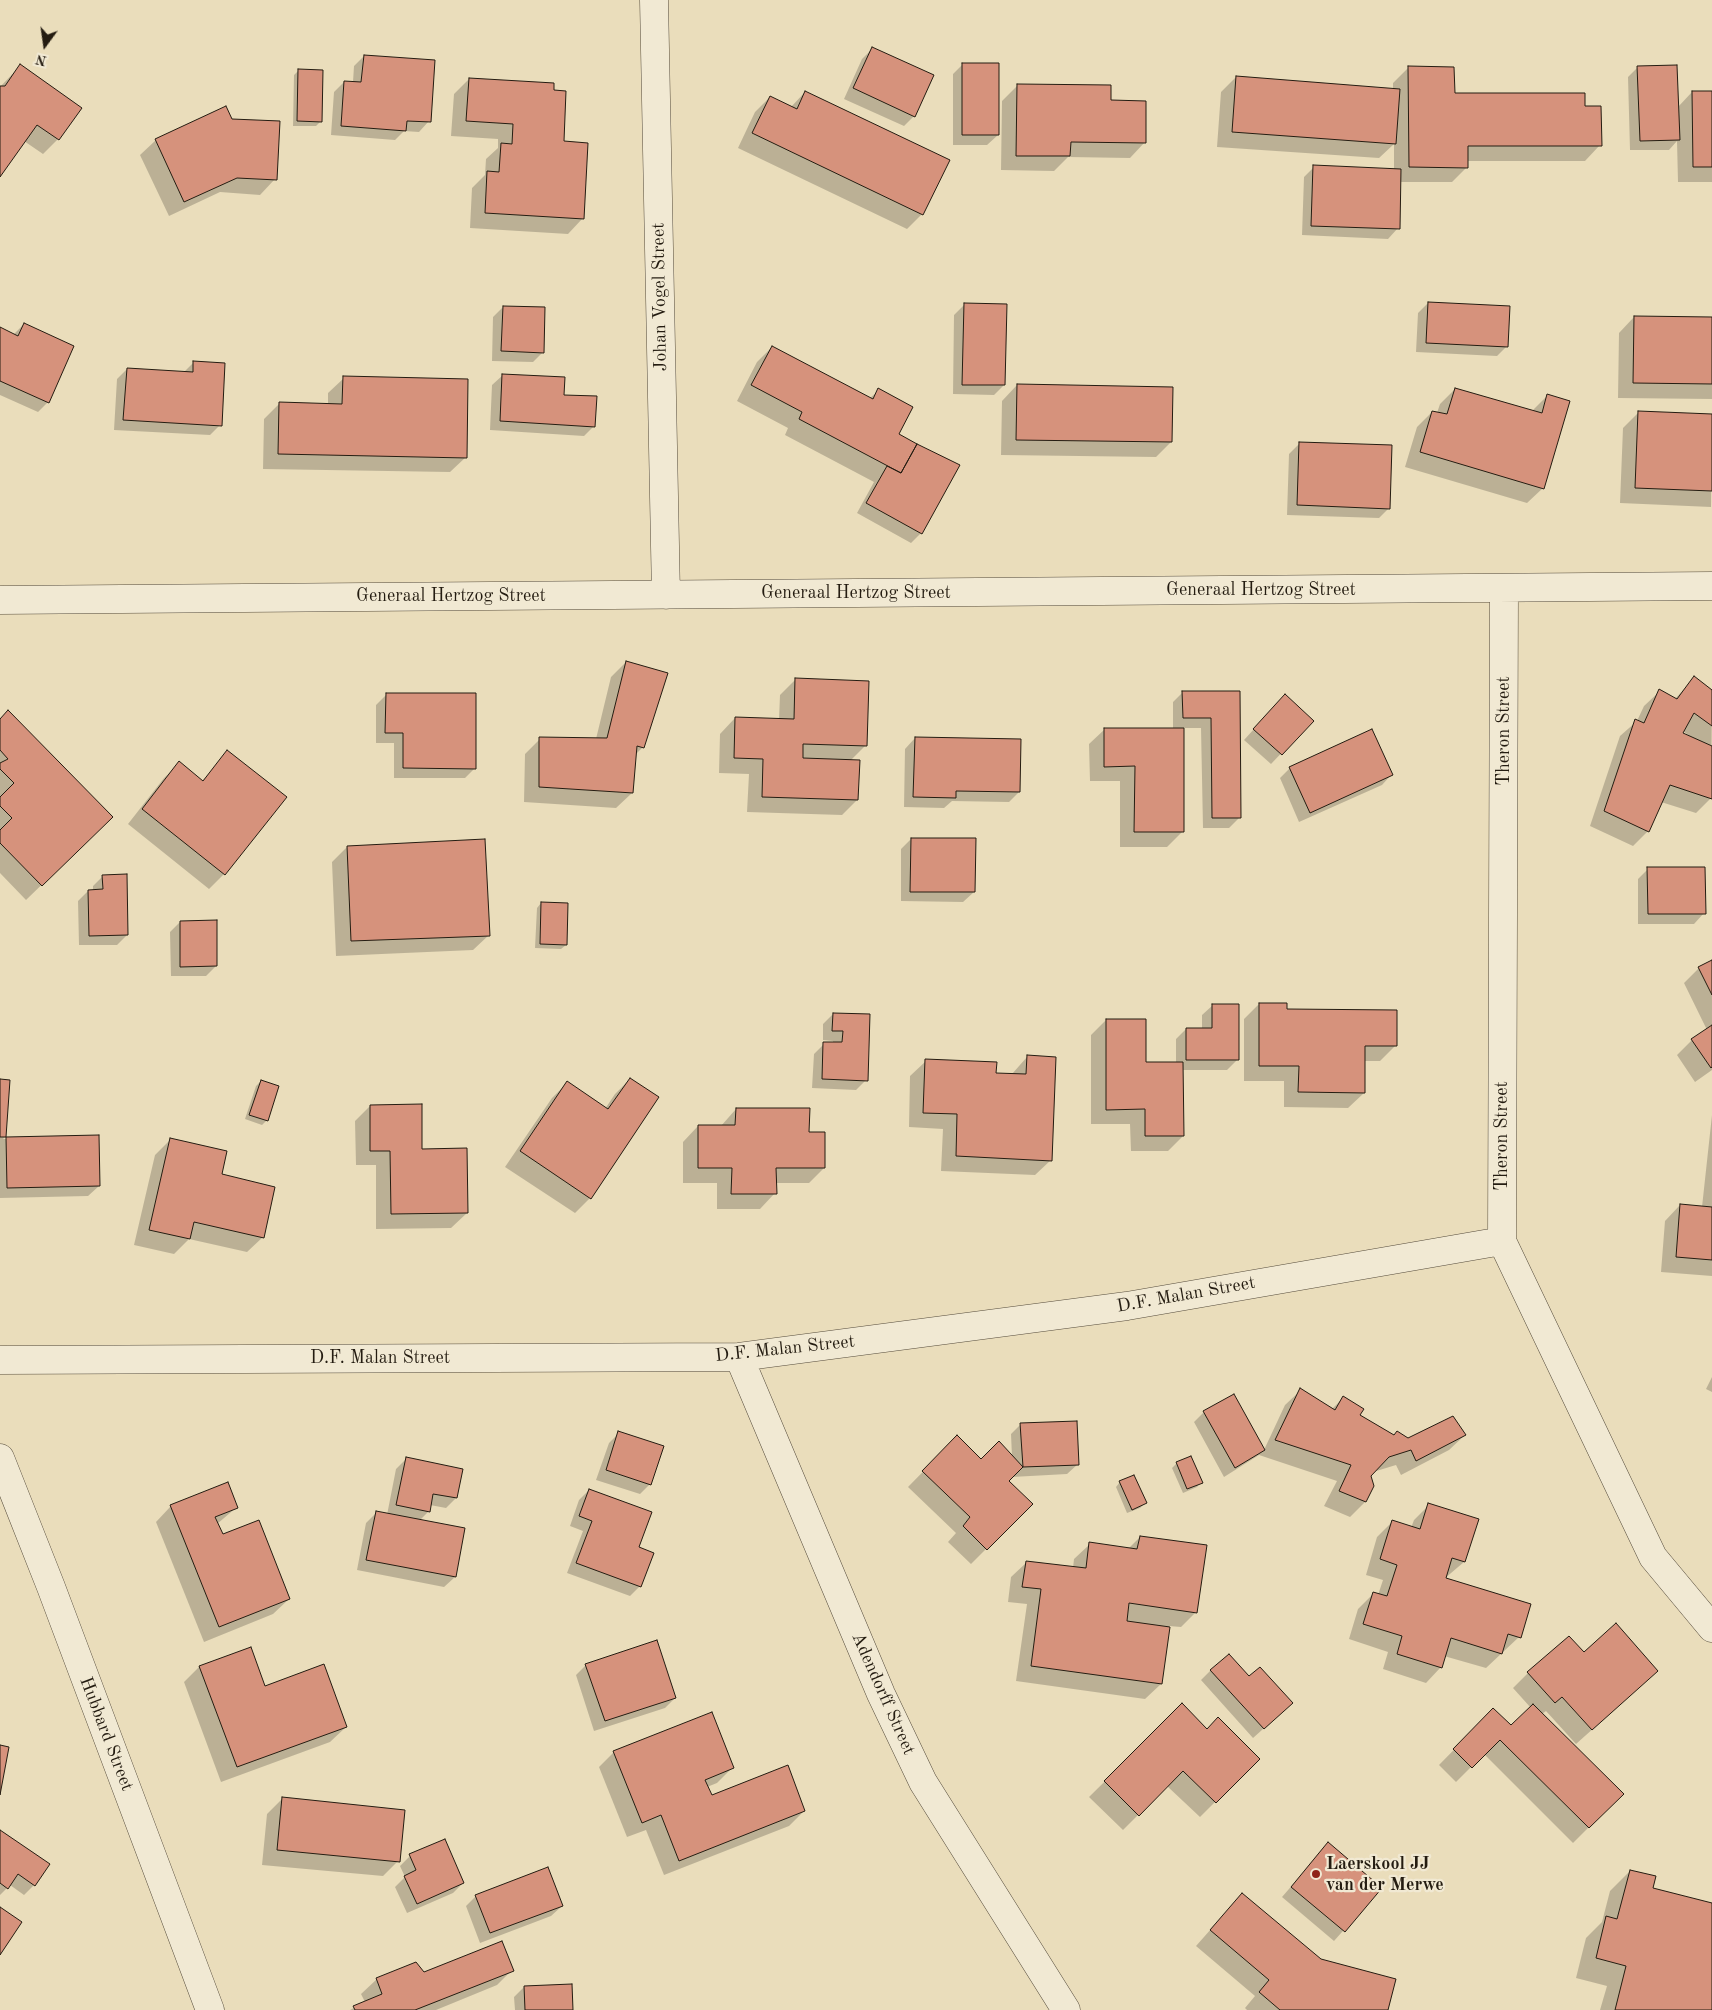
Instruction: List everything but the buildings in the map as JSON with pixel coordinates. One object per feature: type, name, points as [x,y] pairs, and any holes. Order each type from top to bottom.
[{"type":"street","name":"Johan Vogel Street","points":[[654,0],[666,595]]},
{"type":"street","name":"Generaal Hertzog Street","points":[[0,600],[1712,586]]},
{"type":"street","name":"Theron Street","points":[[1504,588],[1502,1241],[1652,1557],[1712,1628]]},
{"type":"street","name":"D.F. Malan Street","points":[[0,1360],[739,1357],[1127,1306],[1502,1241]]},
{"type":"street","name":"Adendorff Street","points":[[739,1357],[881,1694],[923,1782],[1066,2010]]},
{"type":"street","name":"Hubbard Street","points":[[0,1458],[52,1587],[210,2010]]},
{"type":"place","name":"Laerskool JJ van der Merwe","points":[[1316,1874]]}]
